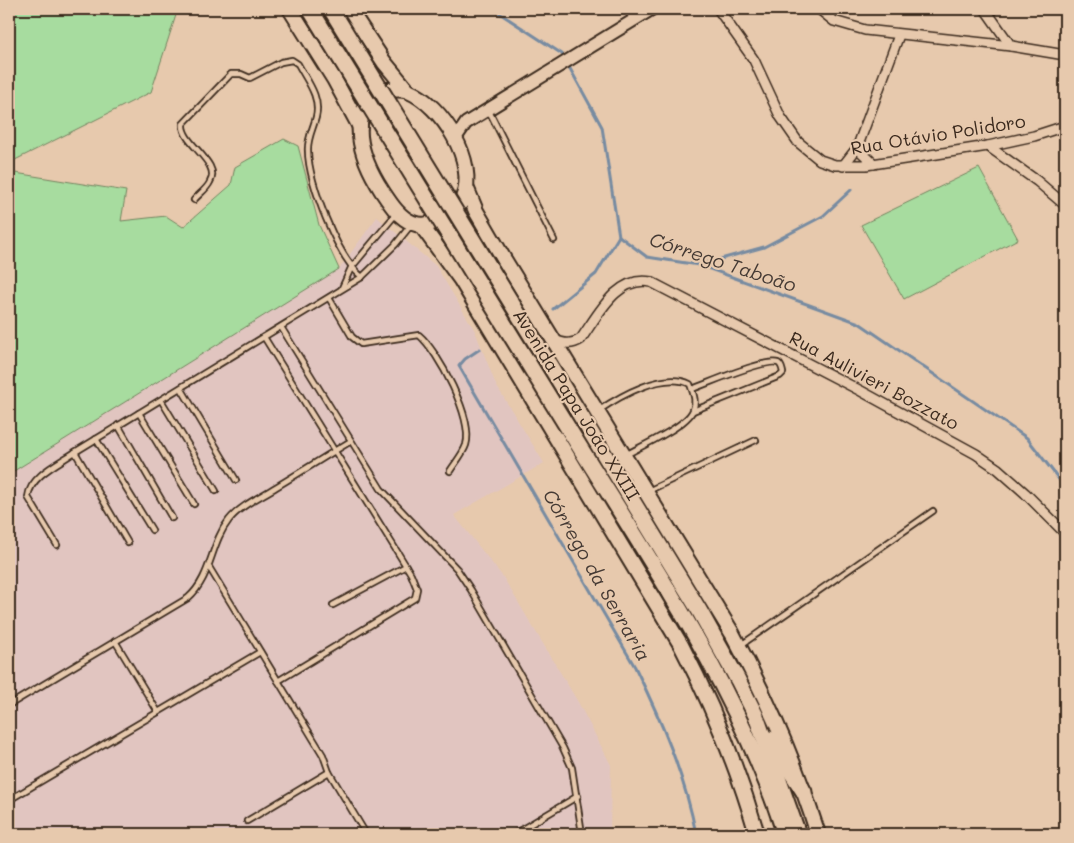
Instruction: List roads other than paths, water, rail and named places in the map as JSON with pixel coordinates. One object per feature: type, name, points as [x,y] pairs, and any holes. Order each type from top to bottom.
[{"type":"highway","name":"Avenida Papa João XXIII","points":[[310,9],[705,651],[756,760],[785,834]]},
{"type":"highway","name":"Avenida Papa João XXIII","points":[[331,9],[699,610],[756,716],[798,834]]},
{"type":"highway","points":[[756,716],[804,792]]},
{"type":"highway","points":[[756,760],[775,834]]},
{"type":"main road","points":[[290,9],[334,79],[360,127]]},
{"type":"main road","points":[[349,9],[384,62],[406,90],[426,102],[446,124],[455,139],[464,162],[466,186],[457,208],[445,218],[417,224],[398,212],[367,165],[361,144],[360,127],[363,112],[370,99],[386,90],[406,90]]},
{"type":"main road","name":"Avenida Papa João XXIII","points":[[466,186],[476,211],[552,340],[740,646],[762,688],[804,792],[818,834]]},
{"type":"main road","name":"Avenida Papa João XXIII","points":[[417,224],[461,280],[682,645],[702,686],[734,764],[757,834]]},
{"type":"street","points":[[455,139],[466,123],[586,49],[632,14],[650,9]]},
{"type":"street","name":"Rua Otávio Polidoro","points":[[718,9],[754,60],[780,116],[798,142],[820,160],[843,166],[874,164],[988,146],[1034,136],[1065,126]]},
{"type":"street","points":[[819,9],[834,21],[847,26],[899,35],[1012,46],[1065,55]]},
{"type":"street","points":[[985,9],[1012,46]]},
{"type":"street","points":[[843,166],[857,148],[899,35]]},
{"type":"street","points":[[446,124],[466,123]]},
{"type":"street","points":[[988,146],[1037,181],[1065,205]]},
{"type":"street","points":[[857,148],[874,164]]},
{"type":"street","name":"Rua Aulivieri Bozzato","points":[[552,340],[570,344],[576,343],[581,339],[606,304],[626,285],[639,280],[652,282],[861,391],[976,454],[998,469],[1065,533]]},
{"type":"lane","points":[[194,200],[211,182],[212,176],[206,159],[184,132],[184,124],[231,74],[241,74],[250,78],[281,62],[292,60],[298,64],[317,102],[316,116],[309,139],[309,159],[331,232],[339,250],[351,268],[362,277]]},
{"type":"lane","points":[[488,110],[554,240]]},
{"type":"lane","points":[[341,289],[351,268],[398,212]]},
{"type":"lane","points":[[56,544],[28,497],[28,490],[37,478],[118,425],[362,277],[417,224]]},
{"type":"lane","points":[[328,298],[352,336],[361,344],[418,335],[429,344],[444,366],[464,416],[466,443],[450,471]]},
{"type":"lane","points":[[281,327],[381,489],[457,569],[471,590],[563,748],[572,768],[578,796],[582,834]]},
{"type":"lane","points":[[264,337],[406,566],[417,589],[415,598],[278,681]]},
{"type":"lane","points":[[624,456],[685,420],[693,411],[780,376],[783,373],[778,363],[762,363],[692,390]]},
{"type":"lane","points":[[596,412],[618,398],[661,381],[681,380],[690,384],[695,397],[693,411]]},
{"type":"lane","points":[[181,388],[236,480]]},
{"type":"lane","points":[[161,400],[216,491]]},
{"type":"lane","points":[[138,413],[194,504]]},
{"type":"lane","points":[[118,425],[172,518]]},
{"type":"lane","points":[[96,439],[152,530]]},
{"type":"lane","points":[[646,492],[756,440]]},
{"type":"lane","points":[[9,705],[188,598],[198,589],[209,567],[220,533],[230,518],[254,500],[351,441]]},
{"type":"lane","points":[[75,452],[128,543]]},
{"type":"lane","points":[[740,646],[933,511]]},
{"type":"lane","points":[[333,605],[406,566]]},
{"type":"lane","points":[[209,567],[323,755],[329,772],[366,834]]},
{"type":"lane","points":[[9,638],[9,647]]},
{"type":"lane","points":[[115,640],[158,712]]},
{"type":"lane","points":[[9,800],[260,652]]},
{"type":"lane","points":[[247,820],[329,772]]},
{"type":"lane","points":[[514,834],[578,796]]},
{"type":"waterway","name":"Córrego Taboão","points":[[493,9],[562,54],[565,60]]},
{"type":"waterway","name":"Córrego Taboão","points":[[568,65],[602,127],[619,236],[647,257],[699,265],[859,323],[1027,438],[1065,487]]},
{"type":"waterway","points":[[699,265],[764,247],[823,216],[851,190]]},
{"type":"waterway","name":"Córrego da Serraria","points":[[553,309],[596,274],[619,236]]},
{"type":"waterway","name":"Córrego da Serraria","points":[[480,349],[465,359],[459,366],[635,667],[654,707],[679,770],[696,834]]}]
